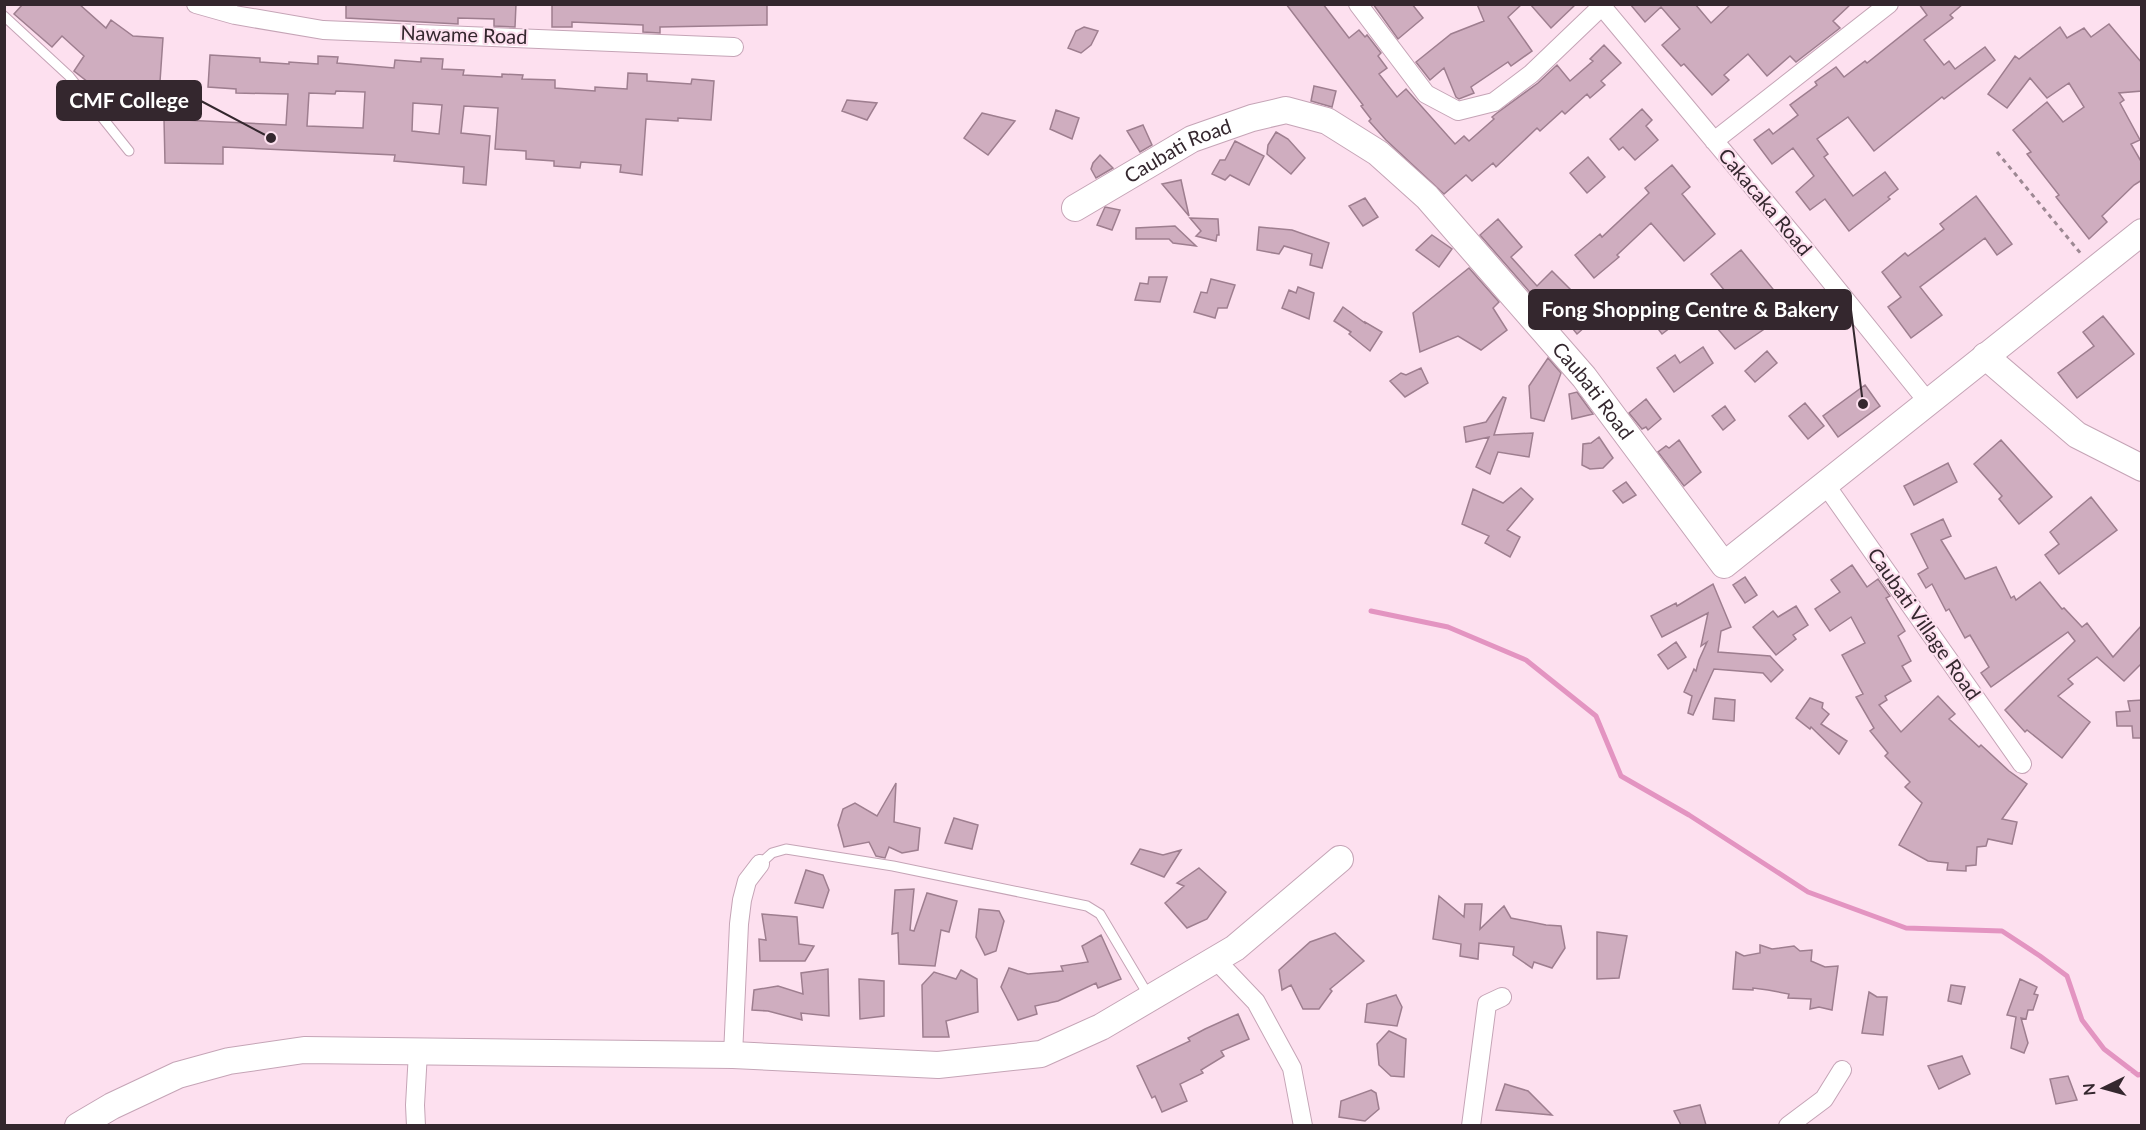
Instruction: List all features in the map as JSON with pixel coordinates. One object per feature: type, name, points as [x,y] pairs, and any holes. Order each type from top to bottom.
[{"type":"street","name":"Nawame Road","points":[[196,4],[235,15],[323,30],[734,47]]},
{"type":"street","points":[[1359,4],[1426,94],[1458,111],[1494,102],[1531,74],[1600,6]]},
{"type":"street","points":[[1714,141],[1889,4]]},
{"type":"street","name":"Cakacaka Road","points":[[1600,6],[1928,402]]},
{"type":"street","name":"Caubati Road","points":[[1075,208],[1202,135],[1252,118],[1286,110],[1327,121],[1378,153],[1427,197],[1584,377],[1724,565],[2142,232]]},
{"type":"street","points":[[1985,356],[2077,435],[2142,468]]},
{"type":"street","name":"Caubati Village Road","points":[[1825,484],[2022,764]]},
{"type":"street","points":[[78,1125],[178,1075],[229,1061],[304,1050],[733,1055],[938,1065],[1041,1054],[1101,1027],[1235,948],[1340,859]]},
{"type":"street","points":[[733,1055],[742,900],[747,881],[760,864]]},
{"type":"street","points":[[1215,959],[1256,1002],[1292,1068],[1303,1125]]},
{"type":"street","points":[[1471,1125],[1487,1004],[1502,997]]},
{"type":"street","points":[[416,1125],[418,1052]]},
{"type":"street","points":[[1788,1125],[1824,1099],[1842,1070]]},
{"type":"lane","points":[[4,16],[69,76],[129,151]]},
{"type":"lane","points":[[760,864],[772,853],[786,849],[794,850],[893,866],[1087,906],[1100,914],[1150,998]]},
{"type":"path","points":[[1997,152],[2095,270]]},
{"type":"building","points":[[23,4],[79,4],[106,28],[111,20],[133,36],[163,38],[159,96],[102,93],[74,71],[84,56],[62,36],[52,47],[14,14]]},
{"type":"building","points":[[346,4],[516,4],[515,27],[494,26],[494,19],[458,18],[458,24],[346,18]]},
{"type":"building","points":[[552,4],[767,4],[767,25],[660,27],[660,33],[643,32],[643,25],[572,22],[572,27],[552,27]]},
{"type":"building","points":[[1286,4],[1323,4],[1349,38],[1359,30],[1365,37],[1367,35],[1381,53],[1378,56],[1387,68],[1379,74],[1397,97],[1406,89],[1455,144],[1464,136],[1469,141],[1494,119],[1492,117],[1538,83],[1557,65],[1570,81],[1593,61],[1590,59],[1604,45],[1621,63],[1601,81],[1605,85],[1590,98],[1587,94],[1565,114],[1562,111],[1540,131],[1537,128],[1496,167],[1493,163],[1472,181],[1466,175],[1444,194],[1369,121],[1371,119],[1361,106],[1363,105]]},
{"type":"building","points":[[1373,4],[1412,4],[1423,18],[1398,39]]},
{"type":"building","points":[[1477,4],[1522,4],[1508,17],[1532,51],[1511,66],[1508,62],[1471,87],[1474,93],[1459,99],[1456,97],[1444,68],[1430,80],[1416,62],[1451,34],[1484,21]]},
{"type":"building","points":[[1530,4],[1576,4],[1551,28]]},
{"type":"building","points":[[1630,4],[1695,4],[1711,23],[1731,4],[1851,4],[1833,21],[1840,28],[1796,62],[1790,56],[1767,76],[1748,54],[1724,75],[1729,80],[1712,95],[1684,64],[1681,66],[1662,45],[1680,29],[1661,7],[1645,22]]},
{"type":"building","points":[[1919,4],[1963,4],[1950,15],[1953,18],[1924,40],[1944,65],[1949,61],[1955,69],[1985,47],[1995,60],[1944,99],[1942,97],[1874,151],[1848,117],[1817,139],[1828,154],[1824,157],[1853,196],[1885,172],[1898,189],[1888,197],[1890,199],[1849,231],[1825,199],[1810,210],[1796,192],[1814,176],[1793,148],[1772,164],[1754,140],[1769,129],[1773,134],[1798,115],[1790,105],[1817,85],[1815,82],[1836,67],[1844,77],[1865,61],[1867,63],[1927,15]]},
{"type":"building","points":[[2109,24],[2142,63],[2142,91],[2119,93],[2124,100],[2120,103],[2140,140],[2131,144],[2142,163],[2142,180],[2102,216],[2107,222],[2089,239],[2056,197],[2059,195],[2027,154],[2031,152],[2013,130],[2047,102],[2063,122],[2084,107],[2069,83],[2047,98],[2030,78],[2007,108],[1988,94],[2015,56],[2019,59],[2060,27],[2067,38],[2084,28],[2091,37]]},
{"type":"building","points":[[1084,27],[1098,31],[1091,45],[1081,53],[1068,48],[1076,31]]},
{"type":"building","points":[[210,55],[260,58],[260,62],[289,64],[289,62],[318,64],[318,56],[338,57],[337,63],[394,68],[395,60],[421,62],[421,58],[443,59],[442,69],[464,70],[463,75],[502,77],[502,74],[523,75],[522,79],[555,80],[555,88],[595,91],[595,87],[627,89],[628,73],[647,74],[647,81],[691,84],[692,79],[714,81],[711,120],[646,119],[642,175],[620,172],[621,165],[581,162],[580,168],[554,166],[554,161],[526,159],[526,151],[495,149],[498,108],[464,106],[461,133],[490,136],[486,185],[463,183],[464,167],[394,161],[395,155],[223,147],[223,164],[165,163],[164,119],[286,125],[288,94],[236,93],[236,89],[208,87]],"holes":[[[336,91],[365,92],[363,128],[307,126],[309,93],[335,94]],[[413,103],[442,105],[439,134],[412,131]]]},
{"type":"building","points":[[1314,86],[1336,91],[1332,107],[1311,101]]},
{"type":"building","points":[[847,100],[877,103],[867,120],[842,111]]},
{"type":"building","points":[[1642,109],[1652,120],[1646,126],[1658,140],[1635,160],[1623,147],[1619,150],[1610,139]]},
{"type":"building","points":[[1056,110],[1079,118],[1072,139],[1050,129]]},
{"type":"building","points":[[982,113],[1015,121],[988,155],[964,138]]},
{"type":"building","points":[[1143,125],[1152,145],[1140,152],[1127,131]]},
{"type":"building","points":[[1276,132],[1288,139],[1305,158],[1291,174],[1267,154],[1268,145]]},
{"type":"building","points":[[1235,141],[1264,156],[1249,185],[1230,175],[1225,180],[1212,174],[1220,160],[1225,160]]},
{"type":"building","points":[[1100,155],[1113,168],[1096,178],[1091,169]]},
{"type":"building","points":[[1588,157],[1605,177],[1587,193],[1570,173]]},
{"type":"building","points":[[1672,165],[1690,187],[1682,194],[1715,234],[1684,261],[1651,223],[1617,255],[1619,257],[1594,278],[1575,255],[1600,234],[1602,237],[1649,193],[1645,188]]},
{"type":"building","points":[[1181,180],[1189,216],[1162,184]]},
{"type":"building","points":[[1976,196],[2012,244],[1997,255],[1985,238],[1920,287],[1942,315],[1911,338],[1888,307],[1901,297],[1882,272],[1905,253],[1908,256],[1944,229],[1940,224]]},
{"type":"building","points":[[1365,198],[1378,217],[1363,226],[1349,206]]},
{"type":"building","points":[[1105,207],[1120,210],[1112,230],[1097,225]]},
{"type":"building","points":[[1190,218],[1218,219],[1219,235],[1216,241],[1196,236],[1201,231]]},
{"type":"building","points":[[1498,219],[1522,247],[1511,257],[1537,286],[1552,271],[1595,318],[1577,334],[1560,313],[1554,319],[1549,314],[1480,235]]},
{"type":"building","points":[[1175,226],[1196,246],[1173,243],[1169,239],[1136,239],[1136,228]]},
{"type":"building","points":[[1259,227],[1292,230],[1329,243],[1322,268],[1310,265],[1312,254],[1284,246],[1279,254],[1257,250]]},
{"type":"building","points":[[1432,235],[1452,249],[1439,267],[1416,250]]},
{"type":"building","points":[[1741,250],[1791,311],[1735,349],[1711,321],[1734,302],[1711,274]]},
{"type":"building","points":[[1469,268],[1499,302],[1493,308],[1507,330],[1481,350],[1458,336],[1420,352],[1413,313]]},
{"type":"building","points":[[1149,277],[1167,277],[1160,302],[1135,300],[1140,283],[1148,284]]},
{"type":"building","points":[[1211,279],[1235,285],[1227,308],[1218,308],[1215,318],[1194,312],[1201,292],[1207,293]]},
{"type":"building","points":[[1298,287],[1314,293],[1309,319],[1282,308],[1289,290],[1296,293]]},
{"type":"building","points":[[1663,298],[1680,320],[1662,334],[1645,312]]},
{"type":"building","points":[[1343,307],[1382,332],[1370,351],[1349,334],[1351,332],[1334,321]]},
{"type":"building","points":[[2103,316],[2134,354],[2077,398],[2058,373],[2094,346],[2083,332]]},
{"type":"building","points":[[1703,347],[1713,363],[1674,392],[1657,368],[1675,355],[1680,363]]},
{"type":"building","points":[[1767,351],[1777,363],[1755,382],[1745,371]]},
{"type":"building","points":[[1548,358],[1561,373],[1544,421],[1531,418],[1529,386]]},
{"type":"building","points":[[1421,368],[1428,383],[1405,397],[1390,381],[1401,373],[1406,375]]},
{"type":"building","points":[[1865,385],[1880,406],[1838,437],[1823,416]]},
{"type":"building","points":[[1577,392],[1593,414],[1572,419],[1569,394]]},
{"type":"building","points":[[1503,397],[1506,398],[1494,435],[1533,433],[1529,457],[1498,452],[1490,474],[1476,467],[1489,437],[1466,442],[1464,427],[1486,422]]},
{"type":"building","points":[[1646,399],[1661,419],[1648,430],[1646,427],[1642,429],[1629,413]]},
{"type":"building","points":[[1805,403],[1824,426],[1808,439],[1789,416]]},
{"type":"building","points":[[1725,406],[1735,420],[1723,430],[1712,416]]},
{"type":"building","points":[[1599,437],[1613,458],[1603,468],[1590,469],[1582,465],[1583,444],[1591,443]]},
{"type":"building","points":[[1679,440],[1701,472],[1684,486],[1658,452],[1666,446],[1669,448]]},
{"type":"building","points":[[2001,440],[2052,497],[2019,524],[1999,499],[2002,496],[1974,464]]},
{"type":"building","points":[[1948,463],[1957,482],[1914,505],[1904,486]]},
{"type":"building","points":[[1626,482],[1636,495],[1623,503],[1613,491]]},
{"type":"building","points":[[1521,488],[1533,499],[1507,530],[1520,537],[1510,557],[1485,543],[1489,536],[1462,524],[1473,489],[1503,503]]},
{"type":"building","points":[[2091,497],[2117,530],[2059,574],[2045,555],[2059,544],[2050,532]]},
{"type":"building","points":[[1943,519],[1951,536],[1941,540],[1965,579],[1996,567],[2011,598],[2014,596],[2016,600],[2040,582],[2062,609],[2064,608],[2082,627],[2087,623],[2113,657],[2142,625],[2142,663],[2124,681],[2097,657],[2068,679],[2073,684],[2058,696],[2090,722],[2062,758],[2027,730],[2025,732],[2005,710],[2075,641],[2068,632],[1991,687],[1981,673],[1989,667],[1970,635],[1965,638],[1949,609],[1946,611],[1932,584],[1926,588],[1918,574],[1928,568],[1911,534]]},
{"type":"building","points":[[1852,565],[1867,587],[1878,579],[1890,596],[1886,598],[1905,631],[1898,636],[1911,661],[1902,666],[1911,681],[1885,696],[1887,700],[1879,705],[1901,732],[1938,696],[1955,714],[1949,719],[1979,747],[1981,745],[2027,784],[2002,819],[2017,822],[2012,844],[1988,839],[1986,846],[1977,847],[1976,865],[1966,866],[1966,871],[1947,870],[1948,863],[1928,861],[1899,845],[1922,803],[1905,787],[1910,782],[1885,756],[1888,753],[1870,731],[1874,728],[1856,697],[1863,694],[1842,655],[1865,643],[1851,617],[1830,631],[1815,609],[1840,592],[1831,580]]},
{"type":"building","points":[[1745,577],[1757,595],[1745,603],[1733,585]]},
{"type":"building","points":[[1713,584],[1731,627],[1721,631],[1718,652],[1770,656],[1783,670],[1771,682],[1763,673],[1714,669],[1693,715],[1688,713],[1692,696],[1684,692],[1694,669],[1696,671],[1707,642],[1701,646],[1708,613],[1662,637],[1651,616],[1676,603],[1677,606]]},
{"type":"building","points":[[1796,606],[1808,625],[1793,635],[1796,639],[1776,655],[1753,627],[1773,611],[1778,617]]},
{"type":"building","points":[[1676,642],[1686,657],[1668,669],[1658,655]]},
{"type":"building","points":[[1715,698],[1735,700],[1734,721],[1713,719]]},
{"type":"building","points":[[1810,698],[1823,703],[1822,708],[1829,714],[1821,724],[1847,741],[1839,754],[1811,727],[1810,729],[1796,718]]},
{"type":"building","points":[[2142,700],[2142,738],[2133,738],[2132,726],[2117,726],[2116,712],[2130,711],[2128,701]]},
{"type":"building","points":[[896,783],[894,822],[920,828],[918,850],[902,853],[889,847],[885,858],[876,856],[869,842],[844,847],[838,825],[843,809],[855,803],[877,816]]},
{"type":"building","points":[[954,818],[978,825],[972,849],[945,843]]},
{"type":"building","points":[[1140,849],[1163,855],[1181,850],[1164,877],[1131,864]]},
{"type":"building","points":[[1199,868],[1226,892],[1207,919],[1187,928],[1165,903],[1184,886],[1177,883]]},
{"type":"building","points":[[806,870],[823,875],[829,890],[823,908],[795,903]]},
{"type":"building","points":[[914,889],[910,930],[914,931],[927,893],[957,901],[949,932],[941,930],[935,966],[899,964],[898,933],[892,934],[895,890]]},
{"type":"building","points":[[1439,896],[1464,917],[1465,904],[1482,904],[1480,929],[1504,906],[1511,918],[1561,926],[1565,948],[1552,968],[1534,962],[1532,968],[1513,955],[1514,947],[1479,943],[1478,959],[1460,956],[1461,944],[1433,939]]},
{"type":"building","points":[[979,909],[999,911],[1004,921],[996,951],[985,955],[976,937]]},
{"type":"building","points":[[762,914],[797,917],[799,944],[814,946],[805,961],[760,961],[759,939],[766,940]]},
{"type":"building","points":[[1597,932],[1627,936],[1619,978],[1597,979]]},
{"type":"building","points":[[1335,933],[1364,961],[1330,989],[1332,991],[1319,1009],[1303,1009],[1291,985],[1282,990],[1279,970],[1310,942]]},
{"type":"building","points":[[1101,935],[1121,979],[1098,988],[1096,983],[1058,1001],[1035,1006],[1037,1014],[1018,1020],[1001,987],[1009,968],[1028,974],[1063,971],[1061,966],[1088,962],[1082,946]]},
{"type":"building","points":[[1760,945],[1772,949],[1794,946],[1800,951],[1812,950],[1811,961],[1825,967],[1838,966],[1832,1010],[1819,1007],[1810,1009],[1811,999],[1788,998],[1789,994],[1753,988],[1753,990],[1733,989],[1736,952],[1744,956],[1760,953]]},
{"type":"building","points":[[828,969],[829,1016],[801,1013],[802,1020],[768,1011],[752,1010],[754,990],[778,986],[803,994],[801,973]]},
{"type":"building","points":[[961,970],[977,979],[978,1012],[946,1021],[949,1037],[923,1037],[922,985],[934,972],[956,979]]},
{"type":"building","points":[[859,979],[884,981],[884,1016],[860,1019]]},
{"type":"building","points":[[2020,979],[2037,987],[2034,994],[2038,995],[2033,1010],[2028,1010],[2026,1019],[2021,1018],[2028,1043],[2024,1053],[2011,1048],[2016,1017],[2007,1015]]},
{"type":"building","points":[[1951,985],[1965,987],[1961,1004],[1948,1001]]},
{"type":"building","points":[[1869,992],[1877,997],[1887,997],[1883,1035],[1862,1033]]},
{"type":"building","points":[[1396,995],[1402,1007],[1397,1026],[1365,1022],[1367,1004]]},
{"type":"building","points":[[1238,1014],[1249,1039],[1221,1051],[1224,1056],[1201,1070],[1203,1073],[1180,1084],[1187,1101],[1162,1112],[1155,1096],[1152,1098],[1137,1066],[1190,1041],[1188,1038]]},
{"type":"building","points":[[1389,1031],[1406,1039],[1404,1077],[1391,1076],[1379,1065],[1377,1044]]},
{"type":"building","points":[[1962,1056],[1970,1074],[1939,1089],[1928,1066]]},
{"type":"building","points":[[2068,1076],[2077,1100],[2056,1104],[2050,1079]]},
{"type":"building","points":[[1505,1084],[1528,1091],[1552,1115],[1496,1110]]},
{"type":"building","points":[[1371,1090],[1376,1093],[1379,1109],[1365,1121],[1339,1117],[1341,1101]]},
{"type":"building","points":[[1700,1105],[1706,1125],[1681,1125],[1674,1111]]},
{"type":"waterway","points":[[1371,611],[1448,627],[1526,660],[1596,716],[1621,776],[1689,815],[1808,892],[1906,928],[2002,931],[2067,976],[2082,1020],[2104,1049],[2138,1075],[2142,1074]]},
{"type":"place","name":"CMF College","points":[[271,138]]},
{"type":"place","name":"Fong Shopping Centre & Bakery","points":[[1863,404]]}]
